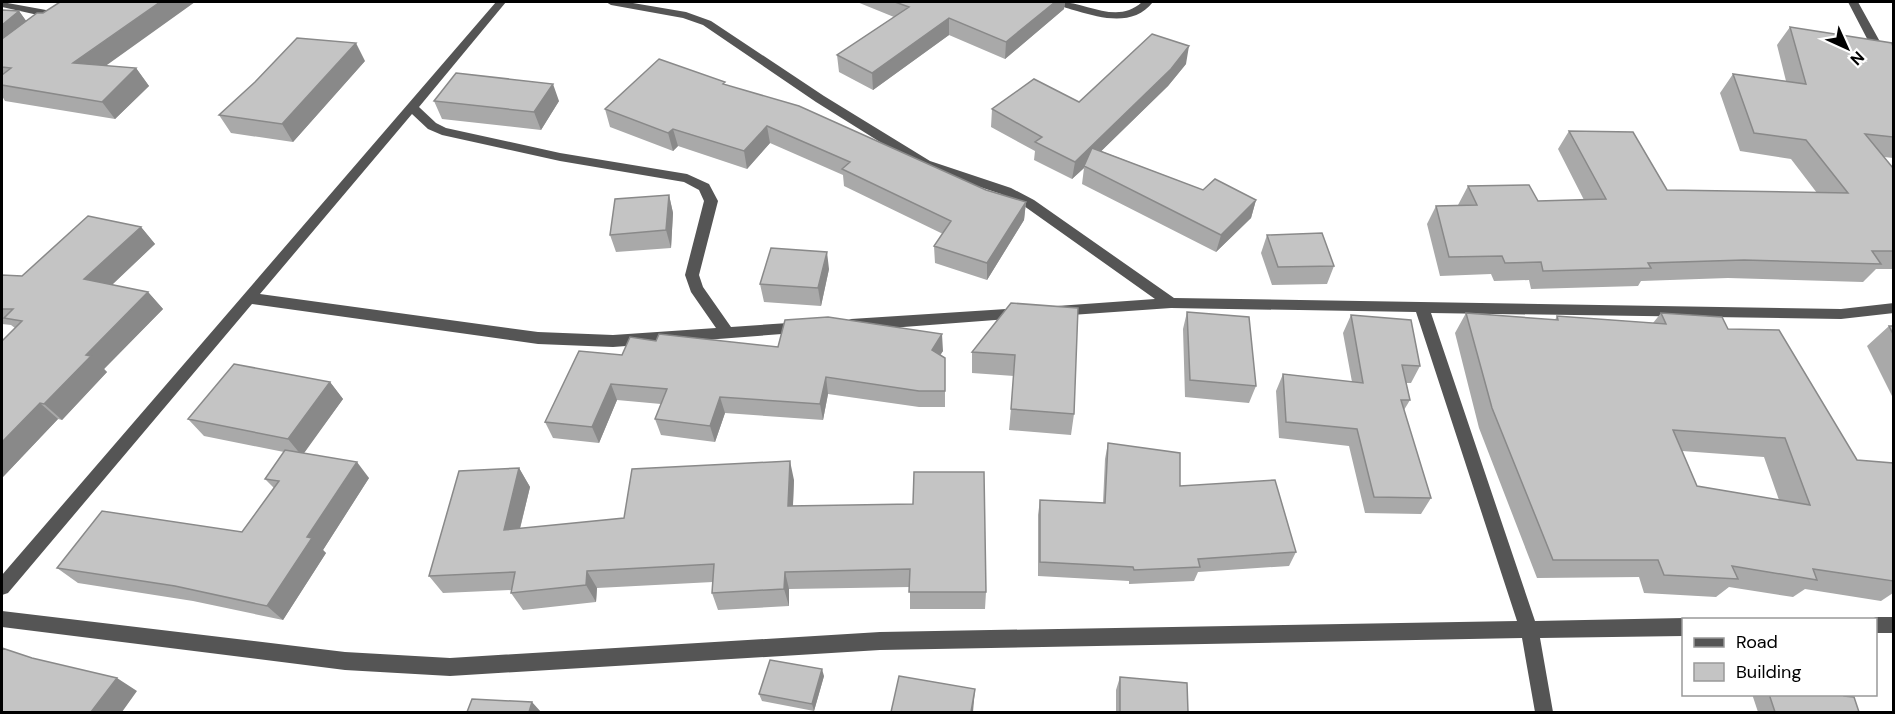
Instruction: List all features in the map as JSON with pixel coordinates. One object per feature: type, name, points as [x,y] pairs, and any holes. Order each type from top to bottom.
[{"type":"street","points":[[2,587],[501,2]]},
{"type":"street","points":[[611,2],[686,15],[723,31],[820,99],[925,164],[1006,191],[1029,204],[1171,303]]},
{"type":"street","points":[[1061,2],[1113,15],[1132,15],[1148,2]]},
{"type":"street","points":[[1853,2],[1893,79]]},
{"type":"street","points":[[2,4],[42,12],[49,18],[48,24],[29,39]]},
{"type":"street","points":[[412,107],[432,126],[442,130],[560,158],[687,178],[704,187],[711,201],[692,275],[696,288],[728,334]]},
{"type":"street","points":[[248,298],[538,338],[613,341],[812,328]]},
{"type":"street","points":[[836,326],[1171,303],[1841,314],[1893,308]]},
{"type":"street","points":[[1422,308],[1529,629],[1544,712]]},
{"type":"street","points":[[2,619],[345,661],[450,667],[880,641],[1682,627]]},
{"type":"street","points":[[1877,625],[1893,625]]},
{"type":"building","points":[[60,2],[160,2],[73,63],[136,68],[102,102],[2,85],[2,75],[11,68],[2,67],[2,39],[37,13],[43,13]]},
{"type":"building","points":[[895,2],[1055,2],[1006,42],[949,18],[872,73],[837,55],[909,7]]},
{"type":"building","points":[[2,10],[19,11],[2,25]]},
{"type":"building","points":[[1790,27],[1892,43],[1893,137],[1865,134],[1893,168],[1893,251],[1872,251],[1881,264],[1744,260],[1648,263],[1651,268],[1543,271],[1541,262],[1505,263],[1502,256],[1449,257],[1436,206],[1477,205],[1468,186],[1529,185],[1538,201],[1606,199],[1569,131],[1633,132],[1667,190],[1848,193],[1806,140],[1754,133],[1733,74],[1806,84]]},
{"type":"building","points":[[1152,34],[1189,46],[1171,69],[1075,162],[1035,142],[1042,137],[992,109],[1034,79],[1079,102]]},
{"type":"building","points":[[297,38],[356,43],[282,124],[219,115],[255,82]]},
{"type":"building","points":[[659,59],[725,82],[723,84],[799,106],[986,190],[1026,202],[987,263],[934,246],[951,221],[842,169],[850,162],[767,126],[744,151],[673,129],[668,133],[605,109]]},
{"type":"building","points":[[456,73],[553,84],[534,112],[434,101]]},
{"type":"building","points":[[1092,148],[1203,190],[1215,179],[1256,200],[1221,235],[1084,166]]},
{"type":"building","points":[[669,195],[666,230],[610,235],[615,199]]},
{"type":"building","points":[[88,216],[141,227],[84,279],[148,292],[86,355],[91,356],[44,404],[40,403],[2,442],[2,341],[22,321],[4,318],[13,309],[2,309],[2,275],[22,276]]},
{"type":"building","points":[[1322,233],[1334,266],[1278,267],[1267,235]]},
{"type":"building","points":[[771,248],[827,252],[818,288],[760,284]]},
{"type":"building","points":[[1011,303],[1078,308],[1074,414],[1011,409],[1015,355],[972,352]]},
{"type":"building","points":[[1187,312],[1249,317],[1256,386],[1190,380]]},
{"type":"building","points":[[1466,313],[1558,320],[1557,316],[1666,324],[1661,313],[1722,317],[1728,329],[1779,330],[1857,460],[1893,463],[1893,581],[1813,569],[1817,580],[1732,566],[1738,579],[1664,575],[1658,560],[1553,560],[1492,408]],"holes":[[[1673,430],[1785,438],[1810,505],[1697,486]]]},
{"type":"building","points":[[1351,315],[1411,320],[1420,366],[1402,365],[1410,400],[1401,400],[1431,498],[1374,497],[1357,429],[1286,422],[1283,374],[1363,383]]},
{"type":"building","points":[[828,317],[942,334],[932,350],[945,358],[945,391],[919,391],[826,377],[820,404],[720,397],[710,426],[655,419],[667,389],[611,384],[592,427],[545,422],[579,351],[622,355],[630,337],[656,341],[659,334],[778,347],[785,320]]},
{"type":"building","points":[[234,364],[330,382],[288,439],[188,419]]},
{"type":"building","points":[[1108,443],[1180,453],[1180,486],[1275,480],[1296,552],[1198,559],[1200,567],[1134,570],[1133,567],[1040,562],[1040,500],[1105,503]]},
{"type":"building","points":[[285,450],[357,462],[307,537],[312,538],[267,606],[175,586],[57,568],[102,511],[242,532],[279,481],[265,479]]},
{"type":"building","points":[[790,461],[788,506],[913,504],[914,472],[984,472],[986,592],[909,592],[910,569],[785,572],[784,589],[712,593],[714,564],[587,571],[586,585],[511,593],[515,572],[429,576],[459,471],[519,468],[504,530],[624,518],[632,469]]},
{"type":"building","points":[[2,648],[32,658],[117,678],[91,712],[2,712]]},
{"type":"building","points":[[770,660],[822,669],[812,704],[759,694]]},
{"type":"building","points":[[899,676],[975,689],[971,712],[891,712]]},
{"type":"building","points":[[1120,677],[1187,683],[1188,712],[1120,712]]},
{"type":"building","points":[[1770,696],[1854,697],[1859,712],[1775,712]]},
{"type":"building","points":[[472,699],[532,702],[529,712],[467,712]]}]
